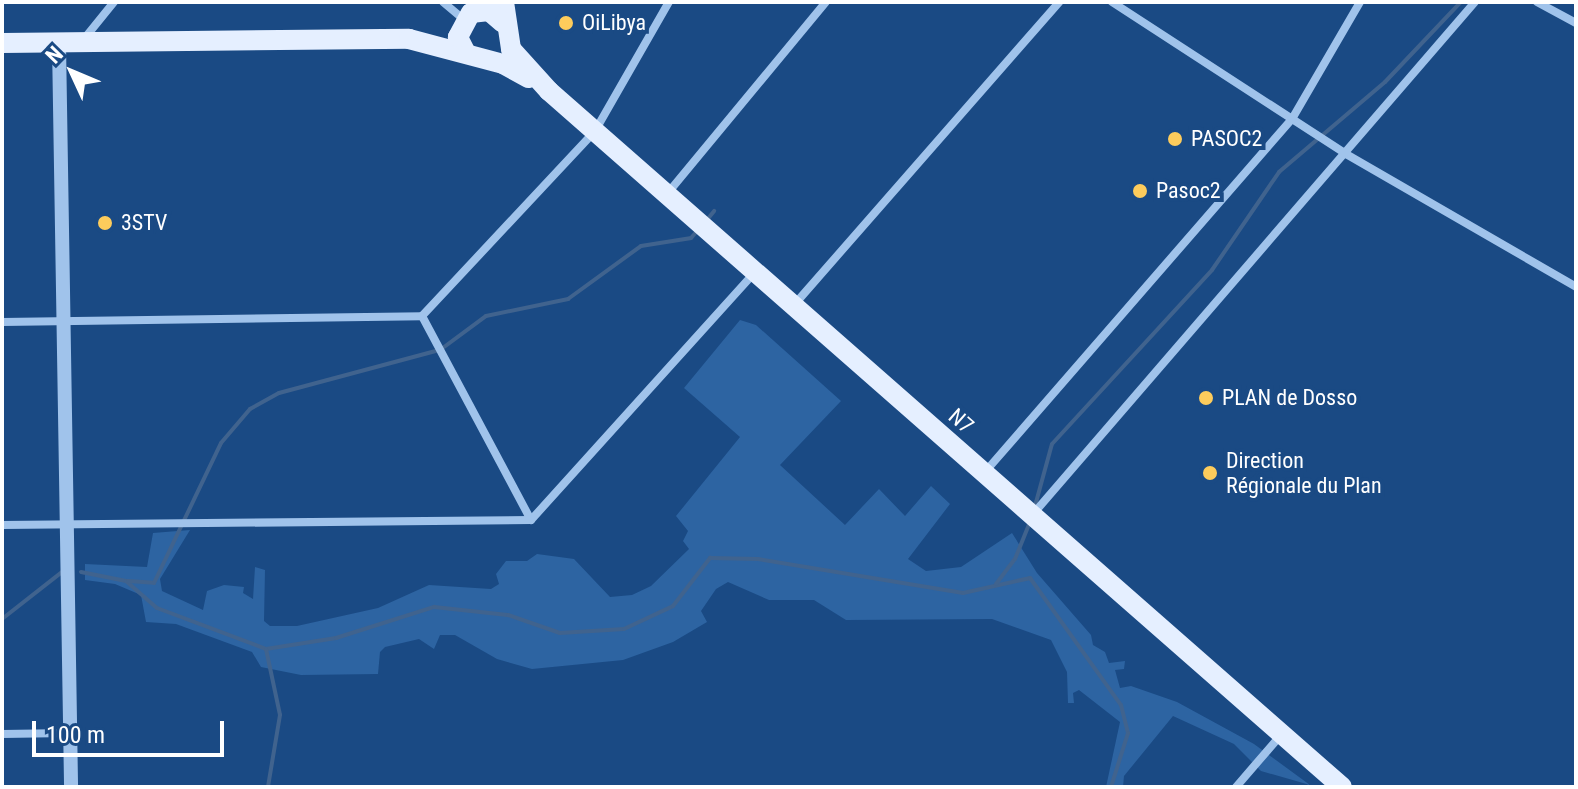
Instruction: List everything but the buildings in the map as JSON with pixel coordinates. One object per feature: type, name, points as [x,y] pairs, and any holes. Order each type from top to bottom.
[{"type":"main road","points":[[475,56],[500,50],[504,2]]},
{"type":"main road","points":[[409,39],[472,15],[504,30],[549,91]]},
{"type":"main road","points":[[472,15],[475,56]]},
{"type":"main road","points":[[2,43],[409,39],[475,56],[549,91]]},
{"type":"main road","name":"N7","points":[[549,91],[1342,787]]},
{"type":"street","points":[[81,42],[114,2]]},
{"type":"street","points":[[443,2],[472,15]]},
{"type":"street","points":[[2,322],[422,316],[595,131],[669,2]]},
{"type":"street","points":[[666,195],[826,2]]},
{"type":"street","points":[[793,306],[1059,2]]},
{"type":"street","points":[[1112,2],[1346,154],[1576,287]]},
{"type":"street","points":[[984,473],[1292,119],[1360,2]]},
{"type":"street","points":[[1032,515],[1475,2]]},
{"type":"street","points":[[1537,2],[1576,23]]},
{"type":"street","points":[[59,44],[71,787]]},
{"type":"street","points":[[2,525],[531,520],[755,272]]},
{"type":"street","points":[[422,316],[531,520]]},
{"type":"street","points":[[2,734],[69,733]]},
{"type":"street","points":[[1236,787],[1281,735]]},
{"type":"shaded area","points":[[740,320],[756,325],[841,401],[780,465],[845,525],[879,489],[905,516],[931,486],[950,504],[908,559],[926,571],[961,567],[1012,533],[1037,573],[1091,635],[1093,645],[1105,652],[1109,663],[1125,661],[1124,669],[1115,670],[1120,688],[1131,686],[1177,702],[1254,744],[1310,785],[1261,771],[1234,744],[1173,716],[1124,776],[1123,787],[1106,787],[1120,722],[1079,690],[1073,693],[1074,703],[1068,703],[1067,672],[1051,640],[992,619],[846,620],[814,600],[769,600],[728,582],[716,589],[701,611],[707,622],[673,642],[623,660],[532,669],[497,659],[455,635],[440,635],[434,649],[419,639],[385,647],[380,652],[378,674],[301,675],[261,667],[252,652],[176,624],[146,622],[141,595],[115,584],[85,580],[85,564],[147,567],[153,533],[190,530],[160,579],[162,591],[203,610],[207,591],[224,585],[244,587],[243,593],[253,599],[255,567],[265,570],[264,621],[270,626],[297,626],[378,608],[429,585],[491,589],[499,584],[496,574],[506,561],[527,561],[537,554],[574,559],[610,597],[632,595],[651,586],[689,549],[683,541],[688,531],[676,516],[740,437],[684,388]]},
{"type":"waterway","points":[[1035,506],[1052,444],[1212,270],[1279,172],[1385,82],[1461,2]]},
{"type":"waterway","points":[[706,221],[714,211]]},
{"type":"waterway","points":[[128,581],[154,583],[221,443],[250,409],[279,393],[440,350],[486,316],[568,299],[641,246],[691,238],[697,231]]},
{"type":"waterway","points":[[996,584],[1015,559],[1030,522]]},
{"type":"waterway","points":[[81,572],[126,581],[157,608],[266,649],[336,638],[434,607],[508,615],[560,633],[624,629],[673,606],[710,558],[758,559],[963,593],[1030,578],[1121,705],[1128,733],[1111,787]]},
{"type":"waterway","points":[[2,619],[62,572]]},
{"type":"waterway","points":[[266,649],[280,715],[268,787]]},
{"type":"place","name":"OiLibya","points":[[566,23]]},
{"type":"place","name":"PASOC2","points":[[1175,139]]},
{"type":"place","name":"Pasoc2","points":[[1140,191]]},
{"type":"place","name":"3STV","points":[[105,223]]},
{"type":"place","name":"PLAN de Dosso","points":[[1206,398]]},
{"type":"place","name":"Direction Régionale du Plan","points":[[1210,473]]}]
